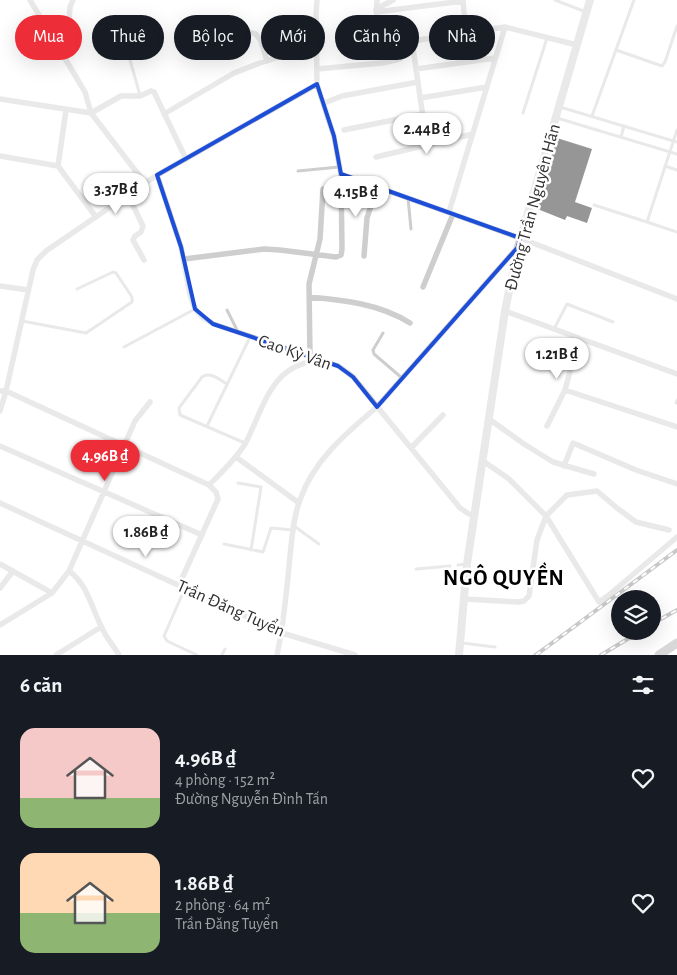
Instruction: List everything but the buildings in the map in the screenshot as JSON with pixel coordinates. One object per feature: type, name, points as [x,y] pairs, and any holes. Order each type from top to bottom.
[{"type":"main road","points":[[659,655],[677,643]]},
{"type":"street","points":[[30,0],[39,15]]},
{"type":"street","points":[[69,15],[73,0]]},
{"type":"street","points":[[316,15],[317,0]]},
{"type":"street","points":[[376,0],[376,15]]},
{"type":"street","points":[[376,11],[393,0]]},
{"type":"street","name":"Đường Trần Nguyên Hãn","points":[[459,655],[467,564],[505,311],[518,246],[590,0]]},
{"type":"street","points":[[376,11],[463,1],[464,15]]},
{"type":"street","points":[[495,29],[505,27],[577,46]]},
{"type":"street","points":[[423,287],[451,213],[505,27]]},
{"type":"street","points":[[251,33],[256,34],[261,42],[267,61]]},
{"type":"street","points":[[416,69],[496,58]]},
{"type":"street","points":[[66,60],[85,92],[91,113],[145,183]]},
{"type":"street","points":[[164,114],[234,73],[270,60]]},
{"type":"street","points":[[184,258],[264,249],[336,257],[341,255],[341,174],[334,136],[318,84],[317,60]]},
{"type":"street","points":[[317,69],[392,60]]},
{"type":"street","points":[[414,60],[427,144]]},
{"type":"street","points":[[324,103],[342,96],[418,82]]},
{"type":"street","points":[[0,411],[3,391],[22,321],[33,270],[38,260],[46,251],[145,183],[318,84]]},
{"type":"street","points":[[420,98],[487,87]]},
{"type":"street","points":[[0,99],[91,113],[121,96],[140,96],[148,91],[154,92],[186,159]]},
{"type":"street","points":[[58,166],[66,110]]},
{"type":"street","points":[[344,130],[423,114]]},
{"type":"street","points":[[376,157],[473,134]]},
{"type":"street","points":[[0,156],[58,166],[96,217]]},
{"type":"street","points":[[341,174],[520,238],[677,299]]},
{"type":"street","points":[[157,176],[175,226],[184,258],[190,295],[195,309]]},
{"type":"street","points":[[364,256],[367,218],[377,187]]},
{"type":"street","points":[[310,357],[309,297],[311,272],[322,224],[323,189]]},
{"type":"street","points":[[128,195],[143,226],[142,232],[135,236],[133,240],[144,260]]},
{"type":"street","points":[[277,655],[282,633],[294,528],[299,503],[311,476],[326,454],[377,407],[518,246]]},
{"type":"street","points":[[0,286],[28,290]]},
{"type":"street","points":[[309,297],[351,302],[382,310],[410,323]]},
{"type":"street","name":"Cao Kỳ Vân","points":[[195,309],[202,317],[213,324],[338,366],[353,377],[460,508],[469,514],[475,515]]},
{"type":"street","points":[[505,311],[677,374]]},
{"type":"street","points":[[547,426],[564,390],[579,338]]},
{"type":"street","points":[[209,486],[236,457],[275,384],[285,373],[294,367],[317,359]]},
{"type":"street","points":[[564,390],[677,427]]},
{"type":"street","points":[[3,391],[209,486],[216,492],[218,499],[182,586]]},
{"type":"street","points":[[0,625],[52,593],[69,571],[81,540],[135,421],[150,402]]},
{"type":"street","points":[[411,448],[442,415]]},
{"type":"street","points":[[489,419],[553,462],[594,474]]},
{"type":"street","points":[[564,466],[573,443],[636,470],[677,484]]},
{"type":"street","points":[[0,446],[202,535]]},
{"type":"street","points":[[236,457],[299,503]]},
{"type":"street","points":[[483,461],[509,479],[546,516],[599,602],[609,596],[676,538]]},
{"type":"street","points":[[464,600],[519,602],[524,601],[529,596],[538,540],[546,516],[567,495],[597,491],[636,522],[669,530]]},
{"type":"street","name":"Trần Đăng Tuyển","points":[[0,504],[282,633],[355,655]]},
{"type":"street","points":[[0,564],[52,593]]},
{"type":"street","points":[[0,588],[13,571]]},
{"type":"street","points":[[69,571],[78,577],[83,584],[101,626],[119,655]]},
{"type":"street","points":[[56,655],[101,626]]},
{"type":"lane","points":[[555,0],[587,12]]},
{"type":"lane","points":[[592,116],[634,0]]},
{"type":"lane","points":[[616,50],[662,66],[677,26]]},
{"type":"lane","points":[[523,113],[547,38]]},
{"type":"lane","points":[[130,60],[140,96]]},
{"type":"lane","points":[[559,106],[675,141]]},
{"type":"lane","points":[[556,118],[677,154]]},
{"type":"lane","points":[[621,137],[624,126]]},
{"type":"lane","points":[[647,222],[675,141],[677,130]]},
{"type":"lane","points":[[665,166],[677,170]]},
{"type":"lane","points":[[298,171],[340,167]]},
{"type":"lane","points":[[408,198],[410,229]]},
{"type":"lane","points":[[594,205],[677,232]]},
{"type":"lane","points":[[22,321],[86,333],[132,302],[132,297],[116,273],[113,272],[77,289]]},
{"type":"lane","points":[[554,330],[567,304],[613,322]]},
{"type":"lane","points":[[124,346],[195,309]]},
{"type":"lane","points":[[227,310],[239,333]]},
{"type":"lane","points":[[383,333],[373,350],[374,354],[402,378]]},
{"type":"lane","points":[[207,426],[250,337]]},
{"type":"lane","points":[[228,384],[209,374],[205,374],[179,408],[180,415],[245,443]]},
{"type":"lane","points":[[238,483],[261,487],[251,550]]},
{"type":"lane","points":[[224,544],[264,552],[270,528],[294,528],[319,544]]},
{"type":"lane","points":[[458,565],[467,564]]},
{"type":"lane","points":[[416,568],[450,566]]},
{"type":"lane","points":[[182,586],[164,636],[167,641],[197,655]]},
{"type":"lane","points":[[534,655],[554,641]]},
{"type":"lane","points":[[461,642],[495,647]]},
{"type":"lane","points":[[222,655],[225,648]]},
{"type":"highlighted area","points":[[317,84],[334,136],[341,174],[520,238],[518,247],[377,407],[353,377],[338,366],[213,324],[195,309],[181,247],[157,175]]},
{"type":"railway","points":[[536,655],[677,550]]},
{"type":"railway","points":[[661,619],[677,610]]},
{"type":"railway","points":[[601,655],[626,640]]},
{"type":"district","name":"NGÔ QUYỀN","points":[[504,577]]}]
